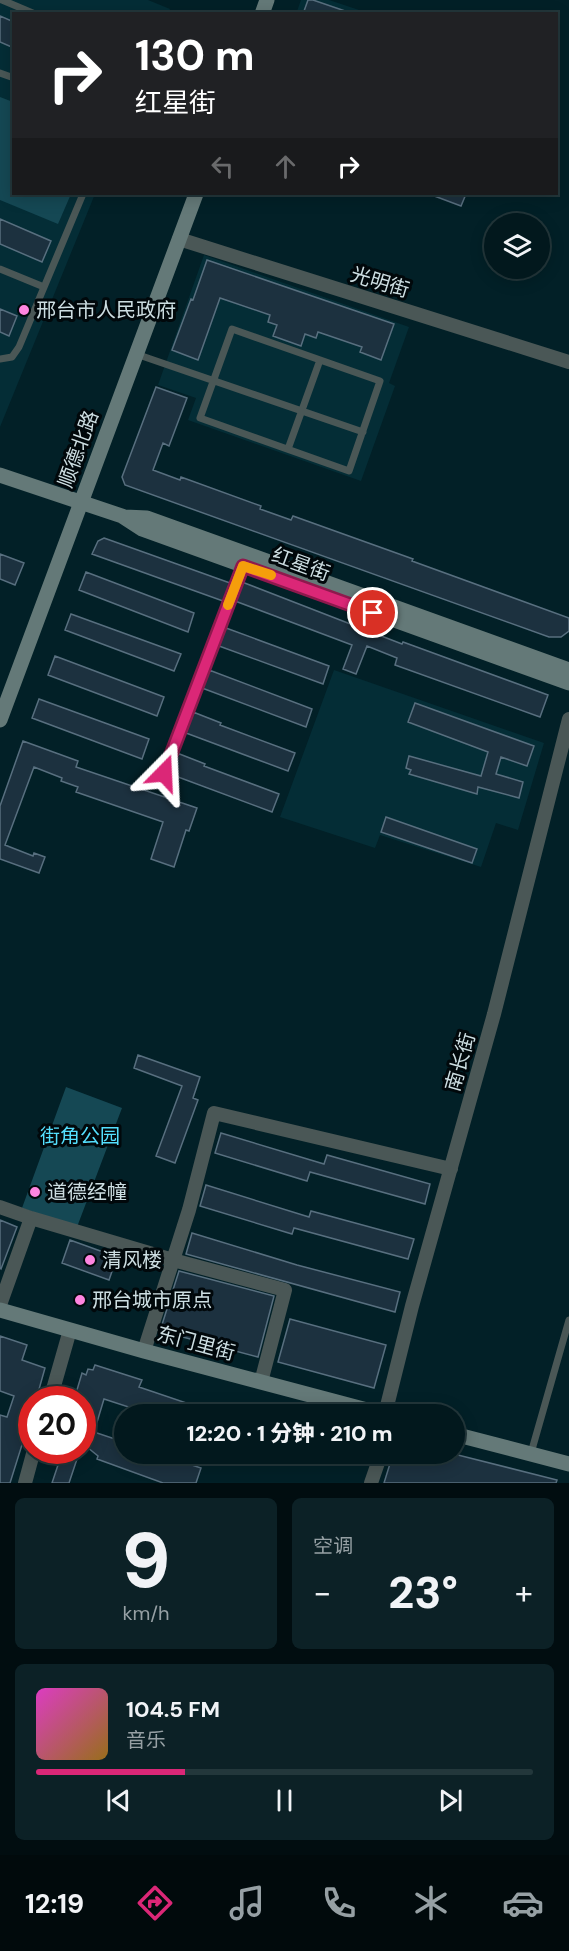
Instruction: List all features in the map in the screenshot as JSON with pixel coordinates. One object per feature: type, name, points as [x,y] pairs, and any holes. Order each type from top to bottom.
[{"type":"street","name":"顺德北路","points":[[0,720],[196,195]]},
{"type":"street","name":"光明街","points":[[179,239],[569,362]]},
{"type":"street","name":"红星街","points":[[0,475],[122,516],[147,518],[568,672]]},
{"type":"street","name":"红星街","points":[[122,516],[142,529],[243,566],[568,672]]},
{"type":"street","name":"南长街","points":[[386,1404],[494,1014],[569,718]]},
{"type":"street","points":[[144,1351],[189,1210],[214,1113],[451,1170]]},
{"type":"street","points":[[0,1207],[173,1260],[285,1290],[261,1382]]},
{"type":"street","points":[[0,1305],[31,1218]]},
{"type":"street","name":"东门里街","points":[[0,1310],[345,1404]]},
{"type":"street","points":[[54,1386],[70,1330]]},
{"type":"street","points":[[465,1437],[569,1464]]},
{"type":"street","points":[[25,1483],[30,1464]]},
{"type":"street","points":[[371,1483],[378,1464]]},
{"type":"lane","points":[[2,0],[30,12]]},
{"type":"lane","points":[[0,359],[6,359],[15,353],[83,195]]},
{"type":"lane","points":[[0,269],[44,287]]},
{"type":"lane","points":[[232,329],[380,381],[349,471],[200,418],[213,381],[232,329]]},
{"type":"lane","points":[[136,354],[363,432]]},
{"type":"lane","points":[[288,450],[320,360]]},
{"type":"lane","points":[[164,773],[243,566]]},
{"type":"lane","points":[[531,1454],[569,1320]]},
{"type":"shaded area","name":"邢台市人民政府","points":[[0,0],[148,0],[170,9],[168,12],[12,12],[12,195],[95,195],[0,427]]},
{"type":"shaded area","points":[[301,0],[329,0],[365,12],[297,12]]},
{"type":"shaded area","points":[[204,255],[409,327],[389,383],[395,386],[361,481],[188,420],[196,398],[158,385]]},
{"type":"shaded area","points":[[334,670],[544,743],[518,830],[496,823],[481,867],[380,835],[375,848],[280,817]]},
{"type":"green space","points":[[0,97],[12,102],[12,195],[71,195],[58,224],[0,200]]},
{"type":"green space","name":"街角公园","points":[[66,1087],[122,1108],[77,1227],[22,1208]]},
{"type":"building","points":[[308,0],[313,0],[348,12],[304,12]]},
{"type":"building","points":[[0,16],[12,21],[12,47],[0,42]]},
{"type":"building","points":[[432,195],[466,195],[461,206]]},
{"type":"building","points":[[0,219],[51,241],[42,262],[0,244]]},
{"type":"building","points":[[207,260],[394,324],[381,360],[360,352],[362,347],[318,332],[316,338],[305,334],[301,346],[273,336],[277,325],[268,322],[270,315],[220,298],[198,360],[172,350]]},
{"type":"building","points":[[0,309],[17,316],[9,336],[0,332]]},
{"type":"building","points":[[156,387],[187,398],[169,446],[163,443],[153,470],[180,480],[181,477],[261,506],[260,509],[291,520],[293,516],[569,618],[569,631],[561,637],[549,637],[125,485],[122,477]]},
{"type":"building","points":[[104,538],[230,583],[223,601],[92,554],[98,541]]},
{"type":"building","points":[[0,554],[24,563],[15,585],[0,579]]},
{"type":"building","points":[[86,572],[194,613],[188,632],[79,590]]},
{"type":"building","points":[[242,582],[402,644],[403,642],[548,695],[540,717],[395,665],[397,658],[367,646],[356,674],[343,669],[352,645],[235,601]]},
{"type":"building","points":[[71,614],[181,654],[174,671],[65,630]]},
{"type":"building","points":[[226,628],[329,666],[323,684],[219,646]]},
{"type":"building","points":[[55,656],[164,697],[157,716],[48,675]]},
{"type":"building","points":[[209,670],[312,709],[306,727],[202,688]]},
{"type":"building","points":[[39,699],[149,739],[142,759],[32,718]]},
{"type":"building","points":[[415,703],[534,746],[527,766],[501,757],[496,774],[523,782],[519,798],[478,787],[477,794],[409,774],[411,770],[406,768],[409,756],[481,776],[488,752],[408,722]]},
{"type":"building","points":[[193,712],[221,723],[220,725],[295,753],[288,771],[186,733]]},
{"type":"building","points":[[23,741],[78,761],[76,767],[197,808],[189,831],[186,830],[174,867],[151,859],[163,822],[76,792],[78,787],[34,767],[5,845],[33,856],[34,853],[45,857],[39,873],[0,859],[0,806]]},
{"type":"building","points":[[177,753],[205,764],[204,766],[279,794],[272,812],[170,774]]},
{"type":"building","points":[[386,817],[477,849],[472,863],[381,832]]},
{"type":"building","points":[[138,1055],[200,1077],[193,1098],[198,1100],[175,1163],[156,1156],[182,1086],[134,1068]]},
{"type":"building","points":[[221,1133],[324,1164],[327,1155],[430,1184],[425,1204],[310,1172],[307,1181],[215,1153]]},
{"type":"building","points":[[206,1185],[309,1217],[311,1211],[414,1239],[408,1259],[294,1228],[292,1234],[200,1206]]},
{"type":"building","points":[[0,1220],[17,1227],[1,1269],[0,1268]]},
{"type":"building","points":[[192,1233],[297,1265],[400,1292],[395,1312],[186,1254]]},
{"type":"building","name":"清风楼","points":[[70,1240],[117,1257],[109,1280],[62,1263]]},
{"type":"building","points":[[179,1271],[274,1296],[258,1357],[160,1331]]},
{"type":"building","points":[[290,1319],[386,1345],[374,1388],[278,1362]]},
{"type":"building","points":[[0,1336],[27,1345],[22,1360],[45,1368],[40,1386],[18,1386],[18,1458],[10,1483],[0,1483],[0,1415],[7,1417],[14,1396],[0,1391]]},
{"type":"building","points":[[95,1365],[142,1380],[139,1387],[189,1404],[119,1404],[104,1399],[96,1425],[96,1386],[78,1386],[82,1373],[86,1375],[88,1369],[93,1370]]},
{"type":"building","points":[[96,1433],[114,1439],[114,1464],[189,1464],[201,1468],[196,1483],[163,1483],[97,1459],[96,1454]]},
{"type":"building","points":[[465,1457],[557,1480],[556,1483],[384,1483],[390,1464],[465,1464]]},
{"type":"building","points":[[58,1464],[75,1464],[69,1483],[52,1483]]},
{"type":"slow traffic","points":[[228,605],[243,566],[271,575]]},
{"type":"place","name":"邢台市人民政府","points":[[24,310]]},
{"type":"place","name":"道德经幢","points":[[35,1192]]},
{"type":"place","name":"清风楼","points":[[90,1260]]},
{"type":"place","name":"邢台城市原点","points":[[80,1300]]},
{"type":"route","points":[[164,773],[243,566],[373,613]]}]
